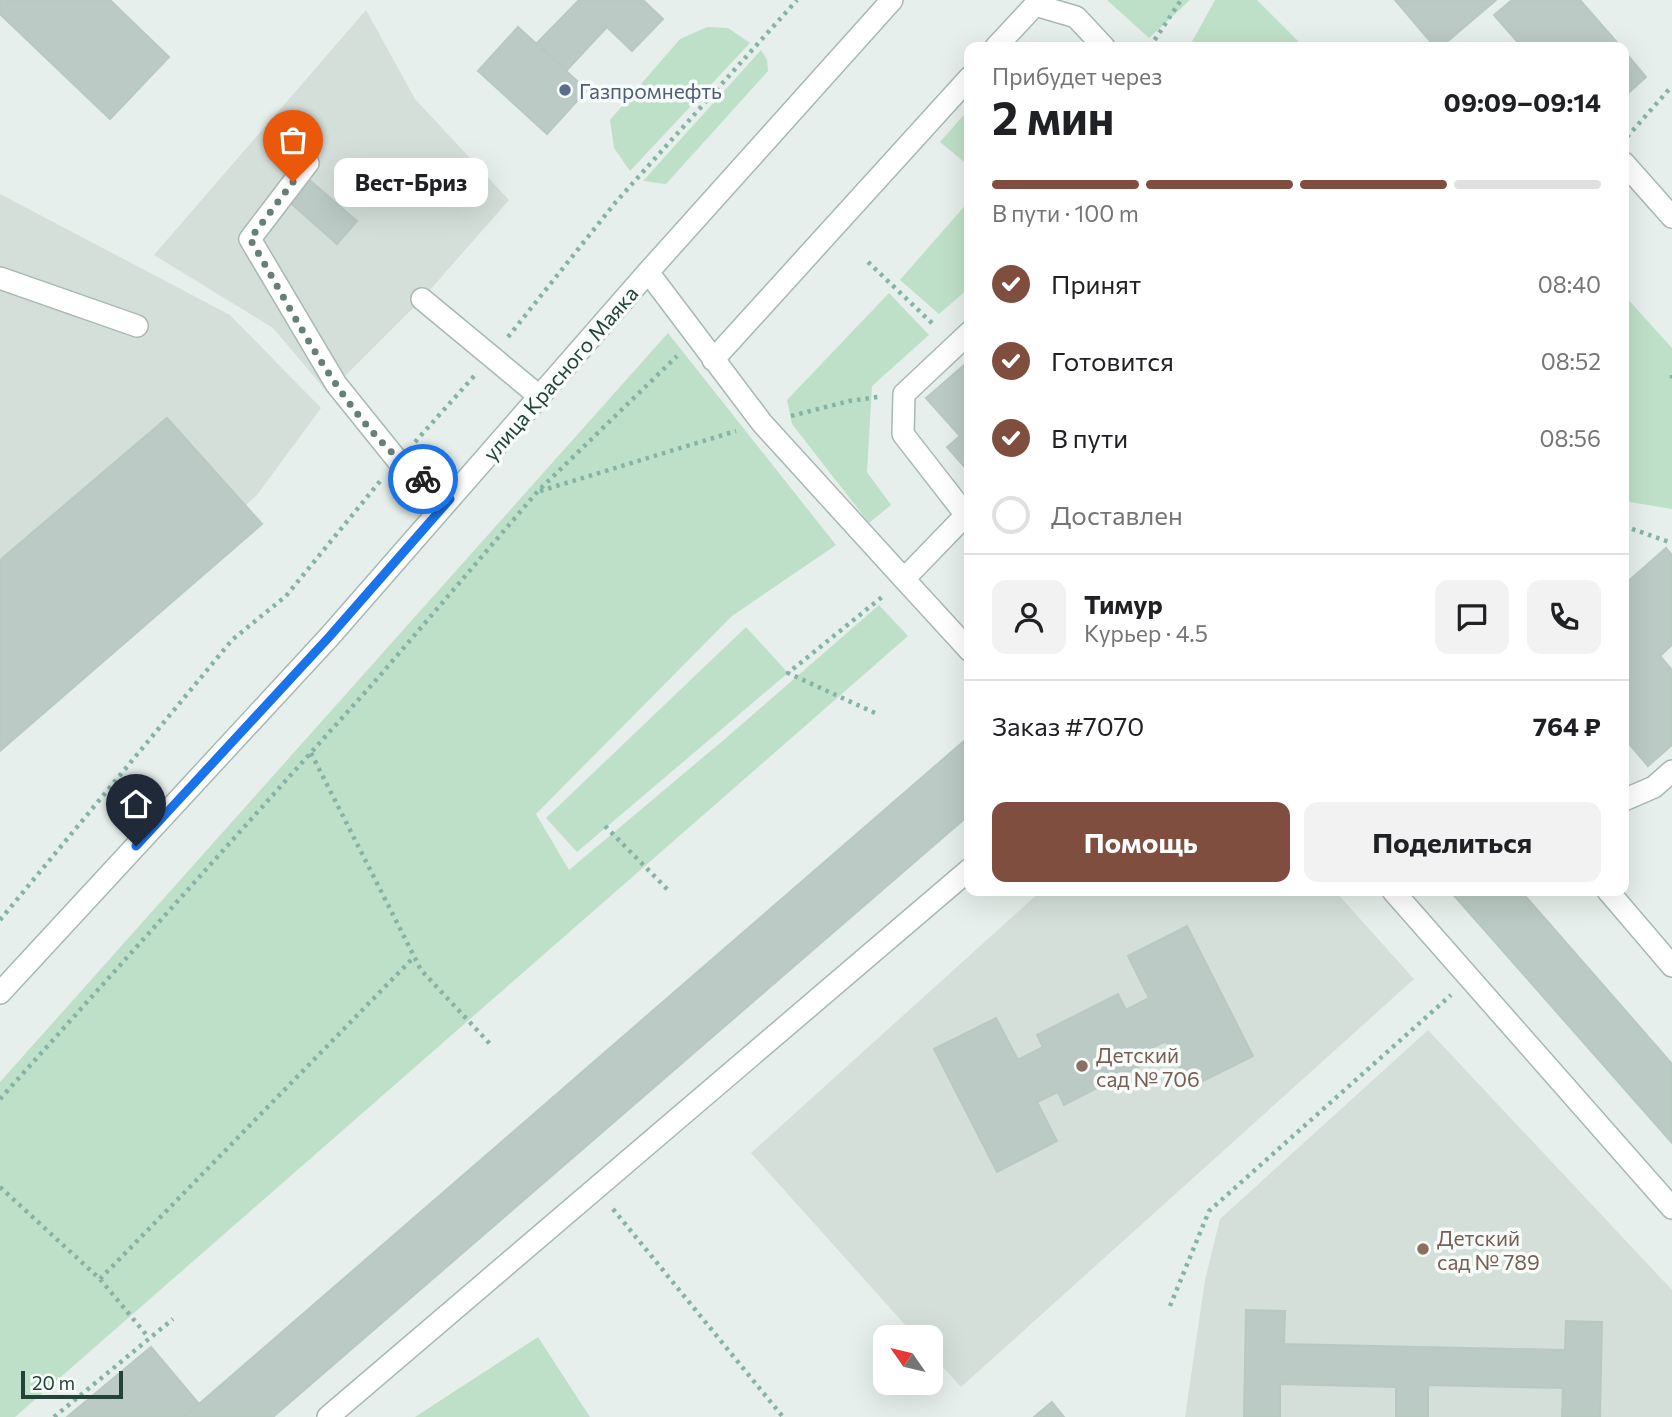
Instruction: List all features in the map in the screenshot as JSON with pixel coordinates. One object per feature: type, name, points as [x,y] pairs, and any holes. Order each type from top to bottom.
[{"type":"street","name":"улица Красного Маяка","points":[[0,993],[330,636],[648,272],[892,0]]},
{"type":"street","points":[[1001,42],[1035,5],[1076,17],[1099,42]]},
{"type":"street","points":[[713,360],[964,84]]},
{"type":"street","points":[[308,163],[250,239],[335,384],[398,461],[450,499]]},
{"type":"street","points":[[1629,169],[1672,217]]},
{"type":"street","points":[[648,272],[762,424],[964,644]]},
{"type":"street","points":[[0,278],[137,326]]},
{"type":"street","points":[[422,299],[539,396]]},
{"type":"street","points":[[962,338],[904,394],[903,434],[964,510]]},
{"type":"street","points":[[904,579],[964,519]]},
{"type":"street","points":[[1629,798],[1654,787],[1672,771]]},
{"type":"street","points":[[328,1417],[964,874]]},
{"type":"street","points":[[1397,896],[1672,1208]]},
{"type":"street","points":[[1612,896],[1672,966]]},
{"type":"path","points":[[1153,42],[1181,0]]},
{"type":"path","points":[[1629,135],[1672,86]]},
{"type":"path","points":[[868,262],[962,338]]},
{"type":"path","points":[[0,1099],[311,753],[538,491],[695,338]]},
{"type":"path","points":[[538,491],[849,401]]},
{"type":"path","points":[[1629,528],[1672,543]]},
{"type":"path","points":[[875,713],[788,673],[904,579]]},
{"type":"path","points":[[311,753],[421,970],[491,1045]]},
{"type":"path","points":[[605,826],[669,891]]},
{"type":"path","points":[[100,1279],[414,957]]},
{"type":"path","points":[[1170,1306],[1209,1211],[1470,978]]},
{"type":"path","points":[[0,1187],[100,1279],[149,1338]]},
{"type":"path","points":[[595,1187],[783,1417]]},
{"type":"path","points":[[54,1417],[173,1318]]},
{"type":"shaded area","points":[[366,10],[415,99],[509,200],[422,299],[328,393],[273,328],[154,255]]},
{"type":"shaded area","points":[[0,194],[230,315],[321,408],[257,495],[0,725]]},
{"type":"shaded area","name":"Детский сад № 706","points":[[1035,896],[1339,896],[1414,979],[961,1387],[943,1367],[943,1325],[905,1325],[751,1153]]},
{"type":"shaded area","name":"Детский сад № 789","points":[[1428,1030],[1672,1290],[1672,1417],[1185,1417],[1205,1280],[1220,1219]]},
{"type":"green space","points":[[1107,0],[1190,0],[1149,38]]},
{"type":"green space","points":[[1215,0],[1257,0],[1299,42],[1192,42]]},
{"type":"green space","points":[[707,27],[728,28],[750,43],[630,171],[614,148],[610,120],[680,39]]},
{"type":"green space","points":[[761,50],[767,60],[768,71],[666,184],[643,181]]},
{"type":"green space","points":[[964,115],[964,162],[940,142]]},
{"type":"green space","points":[[964,207],[964,292],[939,314],[900,280]]},
{"type":"green space","points":[[889,293],[929,335],[872,386],[867,472],[891,505],[869,523],[792,424],[787,400]]},
{"type":"green space","points":[[1629,301],[1672,348],[1672,509],[1629,502]]},
{"type":"green space","points":[[668,333],[836,545],[732,616],[536,814],[569,870],[879,605],[908,636],[15,1417],[0,1417],[0,1082]]},
{"type":"green space","points":[[746,627],[788,673],[577,852],[546,818]]},
{"type":"green space","points":[[538,1337],[590,1417],[415,1417]]},
{"type":"building","points":[[0,0],[110,0],[169,57],[110,119],[0,14]]},
{"type":"building","points":[[579,0],[643,0],[663,19],[632,51],[607,27],[566,71],[537,43]]},
{"type":"building","points":[[1395,0],[1496,0],[1447,42],[1431,42]]},
{"type":"building","points":[[1512,0],[1580,0],[1617,42],[1518,42],[1494,15]]},
{"type":"building","points":[[518,27],[587,90],[547,134],[478,71]]},
{"type":"building","points":[[1629,57],[1646,77],[1629,92]]},
{"type":"building","points":[[306,177],[357,221],[337,244],[286,199]]},
{"type":"building","points":[[964,365],[964,466],[947,447],[960,436],[926,398]]},
{"type":"building","points":[[167,418],[262,524],[0,751],[0,560]]},
{"type":"building","points":[[1666,548],[1672,555],[1672,645],[1660,656],[1672,670],[1672,745],[1648,766],[1629,744],[1629,581]]},
{"type":"building","points":[[964,741],[964,819],[273,1417],[184,1417]]},
{"type":"building","points":[[1454,896],[1525,896],[1672,1064],[1672,1143]]},
{"type":"building","points":[[1187,926],[1253,1056],[1189,1088],[1166,1041],[1143,1052],[1148,1062],[1064,1105],[1058,1092],[1037,1102],[1057,1141],[997,1172],[934,1049],[996,1018],[1018,1060],[1043,1047],[1037,1035],[1118,994],[1126,1010],[1149,998],[1128,956]]},
{"type":"building","points":[[1246,1310],[1285,1311],[1284,1344],[1565,1350],[1566,1321],[1602,1322],[1600,1417],[1562,1417],[1563,1388],[1428,1385],[1428,1417],[1396,1417],[1396,1387],[1280,1384],[1280,1417],[1244,1417]]},
{"type":"building","points":[[151,1347],[199,1404],[184,1417],[67,1417]]},
{"type":"building","points":[[1052,1402],[1064,1417],[1034,1417]]},
{"type":"way so far","points":[[293,182],[250,239],[335,384],[398,461],[423,479]]},
{"type":"place","name":"Газпромнефть","points":[[565,90]]},
{"type":"place","name":"Вест-Бриз","points":[[293,182]]},
{"type":"place","name":"Детский сад № 706","points":[[1082,1066]]},
{"type":"place","name":"Детский сад № 789","points":[[1423,1249]]},
{"type":"route","points":[[136,846],[330,636],[450,499],[423,479]]}]
